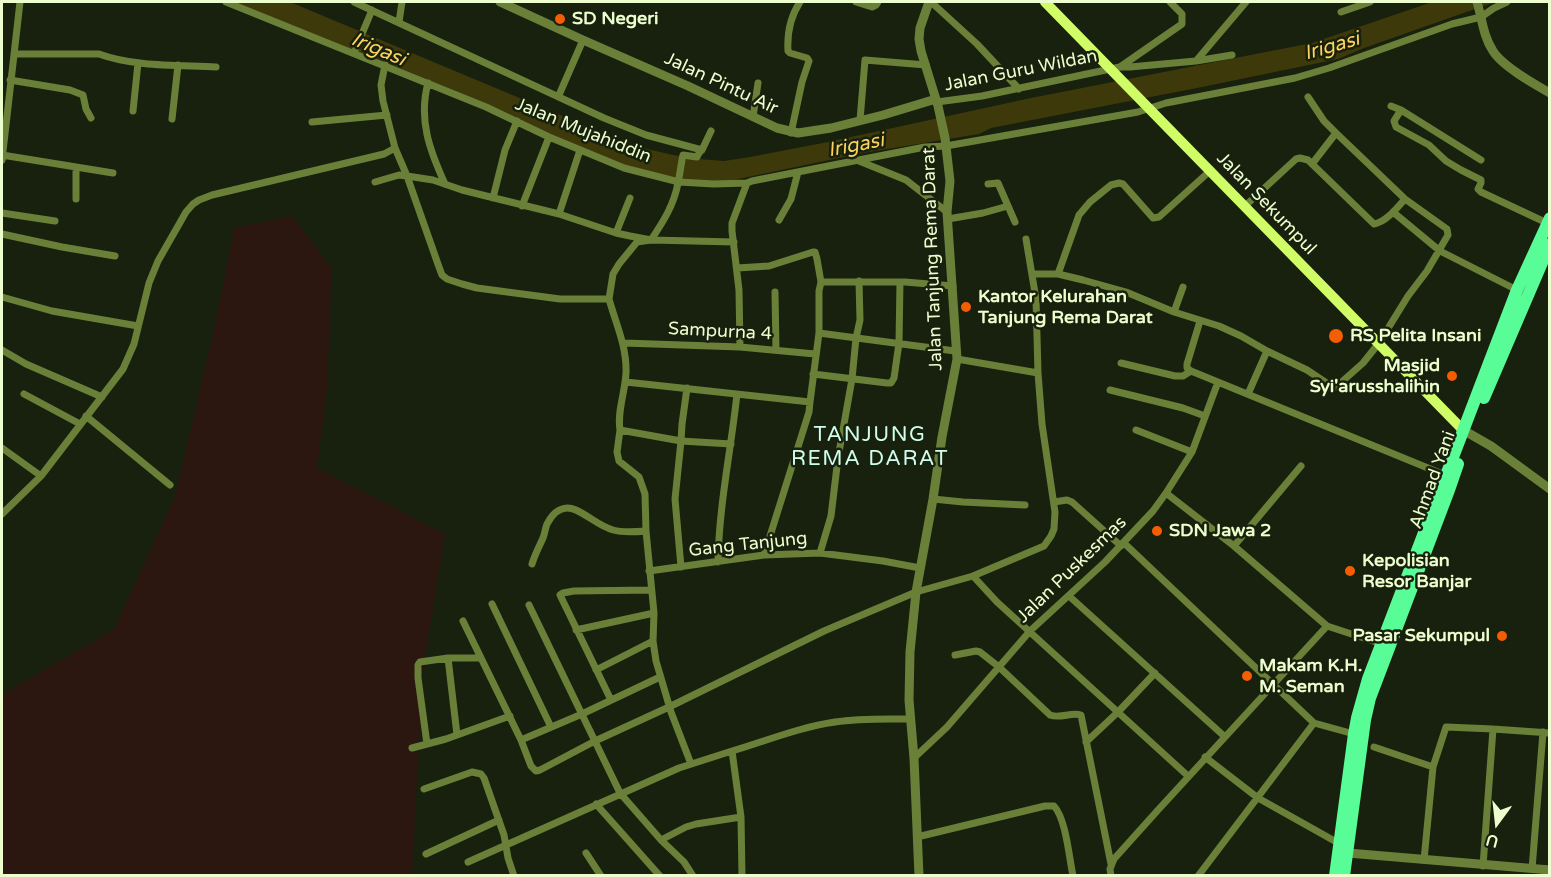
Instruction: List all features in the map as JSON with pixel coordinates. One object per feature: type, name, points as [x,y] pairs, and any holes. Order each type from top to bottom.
[{"type":"highway","points":[[1344,876],[1344,849],[1353,779],[1354,734],[1368,679],[1445,476],[1466,431],[1517,290],[1548,220]]},
{"type":"highway","name":"Ahmad Yani","points":[[1353,779],[1370,698],[1402,616],[1466,431],[1550,244]]},
{"type":"highway","points":[[1335,876],[1344,849]]},
{"type":"main road","name":"Jalan Sekumpul","points":[[1045,2],[1117,71],[1147,105],[1466,431]]},
{"type":"street","points":[[2,160],[7,85],[14,54],[20,2]]},
{"type":"street","name":"Jalan Mujahiddin","points":[[226,2],[355,51],[624,168],[714,184],[747,183],[946,142],[1138,112],[1147,105],[1295,78],[1452,24],[1479,9],[1494,8],[1508,2]]},
{"type":"street","points":[[354,2],[559,95],[604,118],[646,135],[702,150]]},
{"type":"street","points":[[399,22],[402,2]]},
{"type":"street","name":"Jalan Pintu Air","points":[[502,2],[791,133],[831,128],[937,102]]},
{"type":"street","points":[[791,133],[809,61],[807,58],[788,51],[791,18],[800,2]]},
{"type":"street","points":[[856,2],[872,7],[878,2]]},
{"type":"street","points":[[930,2],[977,44],[1019,89]]},
{"type":"street","name":"Jalan Tanjung Rema Darat","points":[[919,876],[909,668],[916,592],[956,355],[947,215],[950,181],[946,142],[919,39],[920,28],[930,2]]},
{"type":"street","points":[[1117,71],[1182,24],[1182,14],[1170,2]]},
{"type":"street","points":[[1196,61],[1246,2]]},
{"type":"street","points":[[1341,12],[1370,2]]},
{"type":"street","points":[[1479,9],[1485,35],[1493,52],[1503,63],[1550,93]]},
{"type":"street","points":[[355,51],[372,10]]},
{"type":"street","points":[[559,95],[583,40]]},
{"type":"street","points":[[14,54],[99,54],[112,59],[138,63],[216,67]]},
{"type":"street","points":[[1117,71],[1232,55]]},
{"type":"street","points":[[860,120],[865,60],[926,65]]},
{"type":"street","points":[[133,111],[138,63]]},
{"type":"street","points":[[172,119],[178,65]]},
{"type":"street","points":[[385,65],[381,85],[395,148],[442,275],[447,279],[477,288],[560,300],[609,299]]},
{"type":"street","name":"Jalan Guru Wildan","points":[[937,102],[1117,71]]},
{"type":"street","points":[[428,83],[424,97],[426,136],[445,184]]},
{"type":"street","points":[[753,117],[758,83]]},
{"type":"street","points":[[7,85],[70,90],[83,95],[91,118]]},
{"type":"street","points":[[1032,274],[1058,274],[1083,280],[1126,292],[1174,312],[1219,326],[1307,370],[1330,386],[1336,387],[1363,363],[1379,343],[1408,296],[1427,272],[1448,235],[1447,229],[1405,199],[1336,133],[1324,121],[1308,97]]},
{"type":"street","points":[[1390,106],[1401,110],[1481,160]]},
{"type":"street","points":[[1401,110],[1394,121],[1396,127],[1429,145],[1446,160],[1481,180],[1478,189],[1481,192],[1548,220]]},
{"type":"street","points":[[312,122],[387,115]]},
{"type":"street","points":[[493,198],[505,150],[517,121]]},
{"type":"street","points":[[651,240],[670,208],[679,179],[683,155],[697,157],[711,131]]},
{"type":"street","points":[[1312,164],[1336,133]]},
{"type":"street","points":[[522,206],[549,137]]},
{"type":"street","points":[[2,514],[41,476],[123,369],[134,344],[149,283],[158,261],[186,212],[199,200],[212,195],[384,153],[395,148]]},
{"type":"street","points":[[559,214],[580,150]]},
{"type":"street","points":[[2,155],[112,173]]},
{"type":"street","points":[[1245,206],[1296,159],[1304,158],[1376,224],[1393,212],[1405,199]]},
{"type":"street","points":[[857,160],[906,180],[947,215],[983,213],[1008,206]]},
{"type":"street","points":[[76,167],[76,199]]},
{"type":"street","points":[[1058,274],[1079,215],[1090,202],[1111,185],[1123,184],[1155,218],[1159,217],[1211,170]]},
{"type":"street","points":[[779,220],[791,199],[798,172]]},
{"type":"street","points":[[375,182],[399,175],[433,180],[522,206],[559,214],[616,233],[651,240]]},
{"type":"street","points":[[740,347],[739,290],[732,223],[747,183]]},
{"type":"street","points":[[988,184],[998,183],[1015,222]]},
{"type":"street","points":[[616,233],[630,198]]},
{"type":"street","points":[[1393,212],[1440,251],[1517,290]]},
{"type":"street","points":[[2,213],[55,221]]},
{"type":"street","points":[[2,234],[115,256]]},
{"type":"street","points":[[463,621],[510,716],[531,766],[538,771],[595,741],[824,631],[916,592],[974,576],[1044,546],[1054,528],[1055,512],[1042,424],[1036,299],[1026,239]]},
{"type":"street","points":[[691,765],[669,707],[653,641],[654,613],[645,531],[645,494],[639,477],[622,465],[617,457],[619,417],[626,382],[626,369],[624,343],[609,299],[613,273],[637,242],[651,240],[734,242]]},
{"type":"street","points":[[737,268],[769,266],[815,252],[820,282],[819,333],[808,412],[764,555]]},
{"type":"street","points":[[820,553],[831,516],[838,458],[852,380],[860,321],[859,281]]},
{"type":"street","points":[[820,282],[900,282],[953,286]]},
{"type":"street","points":[[813,374],[891,383],[894,378],[899,343],[900,282]]},
{"type":"street","points":[[1174,312],[1183,288]]},
{"type":"street","points":[[775,292],[776,350]]},
{"type":"street","points":[[2,297],[52,311],[138,326]]},
{"type":"street","points":[[1200,321],[1187,364],[1187,368],[1191,371],[1445,476]]},
{"type":"street","points":[[819,333],[899,343],[1038,373]]},
{"type":"street","name":"Sampurna 4","points":[[624,343],[740,347],[815,354]]},
{"type":"street","points":[[2,350],[26,364],[102,397]]},
{"type":"street","points":[[1248,394],[1268,351]]},
{"type":"street","points":[[1121,363],[1175,376],[1183,376],[1191,371]]},
{"type":"street","points":[[626,382],[810,402]]},
{"type":"street","name":"Jalan Puskesmas","points":[[914,758],[946,727],[1030,631],[1122,545],[1166,493],[1192,452],[1218,382]]},
{"type":"street","points":[[681,567],[675,499],[687,388]]},
{"type":"street","points":[[1110,390],[1183,408],[1205,416]]},
{"type":"street","points":[[24,394],[81,424]]},
{"type":"street","points":[[718,562],[720,522],[737,394]]},
{"type":"street","points":[[87,416],[170,485]]},
{"type":"street","points":[[620,430],[681,441],[731,444]]},
{"type":"street","points":[[1136,430],[1192,452]]},
{"type":"street","points":[[1466,431],[1491,446],[1550,489]]},
{"type":"street","points":[[2,448],[41,476]]},
{"type":"street","points":[[1234,546],[1301,466]]},
{"type":"street","points":[[1166,493],[1234,546],[1327,626],[1382,644]]},
{"type":"street","points":[[933,499],[1025,505]]},
{"type":"street","points":[[1054,502],[1066,500],[1072,502],[1122,545],[1314,723],[1354,734]]},
{"type":"street","points":[[532,564],[549,520],[565,506],[575,509],[612,530],[645,531]]},
{"type":"street","name":"Gang Tanjung","points":[[649,571],[764,555],[820,553],[920,568]]},
{"type":"street","points":[[974,576],[997,602],[1188,776]]},
{"type":"street","points":[[611,700],[561,597],[563,593],[651,590]]},
{"type":"street","points":[[1069,596],[1224,736]]},
{"type":"street","points":[[492,604],[551,727]]},
{"type":"street","points":[[529,605],[620,793],[661,840],[684,862],[693,876]]},
{"type":"street","points":[[576,630],[654,613]]},
{"type":"street","points":[[1111,864],[1224,736],[1327,626]]},
{"type":"street","points":[[596,670],[653,641]]},
{"type":"street","points":[[955,655],[976,651],[999,667],[1050,715],[1057,717],[1078,714],[1082,716],[1111,864],[1111,876]]},
{"type":"street","points":[[427,744],[418,665],[420,662],[448,658],[481,658]]},
{"type":"street","points":[[448,658],[457,735]]},
{"type":"street","points":[[1086,742],[1155,674]]},
{"type":"street","points":[[521,740],[660,677]]},
{"type":"street","points":[[412,748],[510,716]]},
{"type":"street","points":[[468,861],[620,793],[732,751],[805,728],[836,721],[910,719]]},
{"type":"street","points":[[1198,876],[1314,723]]},
{"type":"street","points":[[1424,860],[1433,767],[1446,727],[1546,732],[1532,869]]},
{"type":"street","points":[[1483,866],[1493,729]]},
{"type":"street","points":[[1374,747],[1433,767]]},
{"type":"street","points":[[732,751],[741,817],[742,876]]},
{"type":"street","points":[[1205,757],[1258,798],[1344,849],[1483,866],[1504,872],[1550,870]]},
{"type":"street","points":[[424,789],[472,772],[481,774],[507,845],[513,873],[505,876]]},
{"type":"street","points":[[596,804],[660,876]]},
{"type":"street","points":[[917,837],[1045,806],[1054,806],[1060,812],[1073,876]]},
{"type":"street","points":[[661,840],[696,824],[741,817]]},
{"type":"street","points":[[426,854],[499,819]]},
{"type":"street","points":[[586,853],[601,876]]},
{"type":"shaded area","points":[[292,216],[332,268],[327,391],[317,468],[445,534],[422,677],[412,875],[2,875],[2,695],[114,629],[175,497],[214,329],[234,228]]},
{"type":"water","name":"Irigasi","points":[[233,2],[290,2],[643,148],[673,155],[724,161],[828,142],[1031,98],[1312,43],[1432,2],[1495,2],[1338,59],[991,128],[979,134],[863,153],[724,182],[686,181],[636,170]]},
{"type":"place","name":"SD Negeri","points":[[560,19]]},
{"type":"place","name":"Kantor Kelurahan Tanjung Rema Darat","points":[[966,307]]},
{"type":"place","name":"RS Pelita Insani","points":[[1336,336]]},
{"type":"place","name":"Masjid Syi'arusshalihin","points":[[1452,376]]},
{"type":"place","name":"SDN Jawa 2","points":[[1157,531]]},
{"type":"place","name":"Kepolisian Resor Banjar","points":[[1350,571]]},
{"type":"place","name":"Pasar Sekumpul","points":[[1502,636]]},
{"type":"place","name":"Makam K.H. M. Seman","points":[[1247,676]]},
{"type":"district","name":"TANJUNG REMA DARAT","points":[[870,447]]}]
